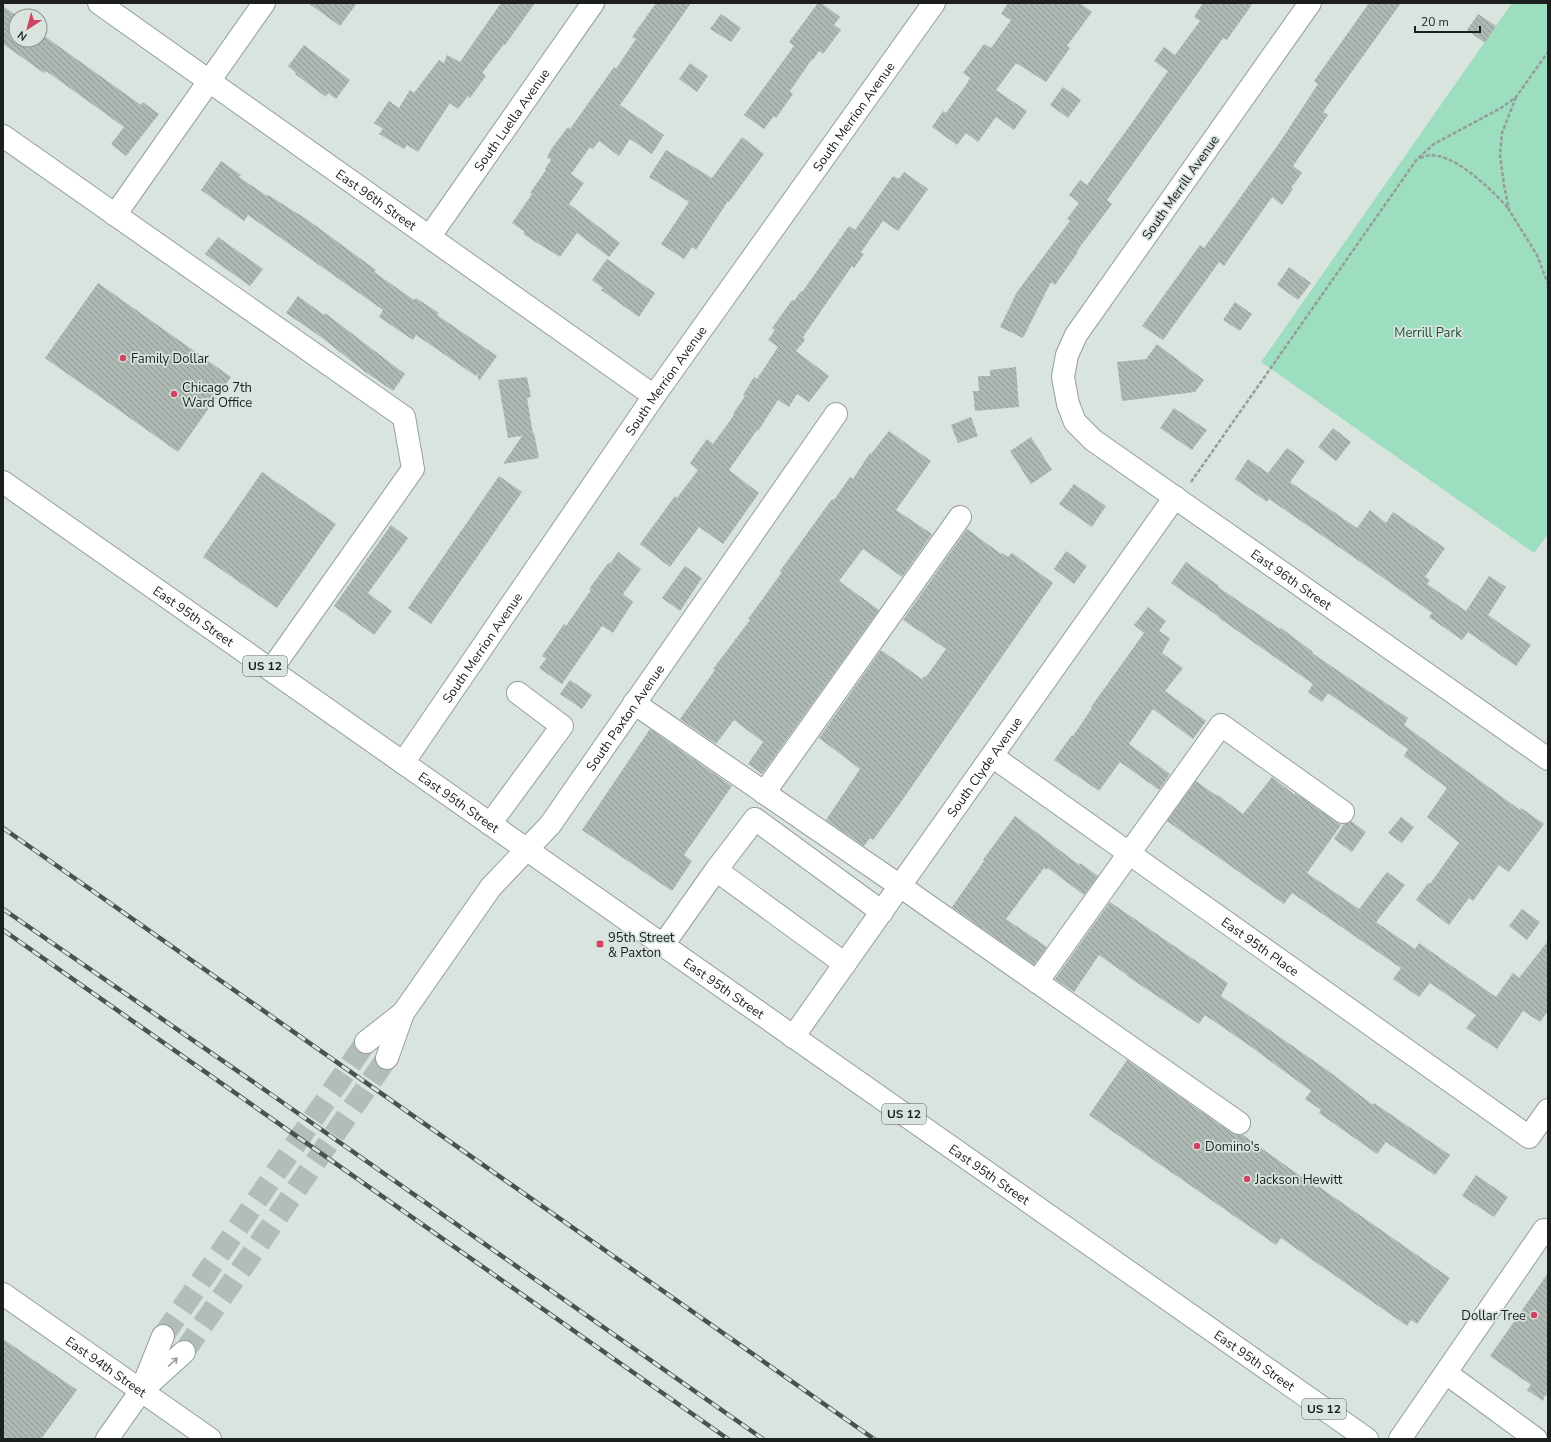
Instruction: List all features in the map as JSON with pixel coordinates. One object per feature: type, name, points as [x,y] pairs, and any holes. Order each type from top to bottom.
[{"type":"street","name":"East 96th Street","points":[[99,3],[654,396]]},
{"type":"street","points":[[115,215],[264,3]]},
{"type":"street","name":"South Luella Avenue","points":[[430,236],[594,3]]},
{"type":"street","name":"South Merrion Avenue","points":[[403,763],[654,396],[934,3]]},
{"type":"street","name":"South Merrill Avenue","points":[[1063,377],[1067,355],[1076,335],[1310,3]]},
{"type":"street","points":[[3,136],[404,417],[413,469],[271,670]]},
{"type":"street","name":"East 96th Street","points":[[1063,377],[1068,404],[1075,422],[1093,440],[1181,493],[1548,759]]},
{"type":"street","name":"South Paxton Avenue","points":[[366,1042],[403,1012],[491,887],[550,825],[836,414]]},
{"type":"street","name":"East 95th Street","points":[[3,482],[1367,1439]]},
{"type":"street","name":"South Clyde Avenue","points":[[793,1037],[1181,493]]},
{"type":"street","points":[[764,793],[960,517]]},
{"type":"street","points":[[490,824],[562,726],[518,693]]},
{"type":"street","points":[[634,703],[1239,1122]]},
{"type":"street","points":[[1037,982],[1221,725],[1343,812]]},
{"type":"street","name":"East 95th Place","points":[[992,756],[1529,1137],[1548,1110]]},
{"type":"street","points":[[663,945],[716,870],[755,819],[882,912]]},
{"type":"street","points":[[716,870],[845,964]]},
{"type":"street","name":"South Paxton Avenue","points":[[387,1058],[403,1012]]},
{"type":"street","points":[[1400,1439],[1544,1230],[1548,1232]]},
{"type":"street","name":"East 94th Street","points":[[4,1296],[210,1439]]},
{"type":"street","points":[[107,1439],[141,1390],[163,1336]]},
{"type":"street","points":[[141,1390],[184,1352]]},
{"type":"street","points":[[1446,1373],[1536,1439]]},
{"type":"path","points":[[1509,210],[1500,156],[1502,133],[1516,97],[1548,52]]},
{"type":"path","points":[[1181,493],[1417,158],[1434,144],[1495,112],[1516,97]]},
{"type":"path","points":[[1417,158],[1428,155],[1439,156],[1455,163],[1477,178],[1496,194],[1509,210],[1537,255],[1548,284]]},
{"type":"green space","name":"Merrill Park","points":[[1512,3],[1548,3],[1548,534],[1534,553],[1261,362]]},
{"type":"building","points":[[308,3],[357,3],[340,26]]},
{"type":"building","points":[[501,3],[535,3],[505,45],[504,44],[482,73],[486,76],[470,98],[468,96],[458,109],[450,103],[418,152],[407,145],[404,149],[379,134],[383,129],[374,123],[389,101],[399,108],[410,90],[414,93],[439,60],[444,63],[447,55],[460,62]]},
{"type":"building","points":[[656,3],[691,3],[620,105],[664,135],[652,154],[630,139],[619,156],[599,141],[593,149],[590,147],[571,174],[584,183],[569,204],[620,243],[609,257],[577,233],[560,257],[523,234],[525,232],[512,223],[546,170],[545,169],[551,160],[547,157],[552,148],[568,127],[570,129],[614,67],[616,69],[636,39],[632,37]]},
{"type":"building","points":[[818,3],[821,3],[840,17],[834,25],[841,30],[823,54],[819,51],[813,60],[812,59],[790,91],[793,94],[776,118],[774,116],[764,129],[744,115],[794,46],[789,42]]},
{"type":"building","points":[[1008,3],[1080,3],[1092,12],[1067,46],[1070,48],[1046,82],[1016,63],[996,90],[1027,111],[1014,130],[996,117],[978,142],[966,133],[957,145],[932,127],[943,111],[946,113],[966,85],[970,78],[963,73],[984,44],[991,48],[1011,20],[1001,14]]},
{"type":"building","points":[[1203,3],[1253,3],[1227,40],[1223,38],[1107,200],[1112,204],[1077,251],[1078,252],[1055,285],[1051,282],[1023,338],[1000,327],[1017,292],[1070,221],[1067,219],[1079,203],[1069,195],[1080,180],[1087,185],[1134,120],[1168,71],[1154,61],[1164,47],[1175,55],[1200,21],[1194,17]]},
{"type":"building","points":[[1369,3],[1401,3],[1323,112],[1328,115],[1293,166],[1302,173],[1291,188],[1293,189],[1282,205],[1272,197],[1224,266],[1219,262],[1163,340],[1142,326],[1200,245],[1204,248],[1280,142],[1318,84],[1314,81]]},
{"type":"building","points":[[3,6],[8,10],[8,48],[3,44]]},
{"type":"building","points":[[721,14],[741,28],[731,42],[710,29]]},
{"type":"building","points":[[1478,14],[1496,26],[1485,43],[1467,30]]},
{"type":"building","points":[[48,39],[141,105],[143,102],[159,114],[126,156],[111,144],[124,127],[46,71],[44,73],[9,48],[48,48]]},
{"type":"building","points":[[304,45],[350,80],[336,99],[328,93],[326,97],[295,74],[296,73],[288,66]]},
{"type":"building","points":[[690,63],[708,76],[697,92],[679,79]]},
{"type":"building","points":[[1063,87],[1081,100],[1068,118],[1050,105]]},
{"type":"building","points":[[742,137],[764,154],[729,202],[728,201],[696,250],[692,247],[684,259],[661,244],[689,202],[649,177],[666,150],[712,178]]},
{"type":"building","points":[[221,161],[241,175],[239,177],[267,196],[268,195],[308,220],[376,270],[374,272],[414,300],[416,298],[439,313],[437,315],[497,356],[479,381],[477,373],[476,376],[416,335],[413,340],[379,317],[383,310],[248,215],[244,221],[201,190]]},
{"type":"building","points":[[904,172],[928,189],[898,231],[883,221],[861,252],[864,254],[854,268],[852,266],[803,337],[805,340],[796,351],[829,376],[809,402],[797,394],[789,407],[778,400],[758,431],[757,430],[729,470],[759,493],[723,544],[699,527],[670,567],[640,544],[675,496],[677,498],[698,470],[690,463],[707,439],[713,444],[734,415],[733,414],[745,396],[743,395],[754,377],[757,379],[778,347],[768,340],[775,330],[772,328],[792,300],[794,301],[801,291],[802,292],[849,226],[855,230],[893,176],[899,179]]},
{"type":"building","points":[[218,237],[263,269],[250,286],[205,254]]},
{"type":"building","points":[[607,259],[655,293],[639,317],[601,290],[603,288],[592,280]]},
{"type":"building","points":[[1289,267],[1311,283],[1298,300],[1277,285]]},
{"type":"building","points":[[98,283],[231,377],[178,452],[45,358]]},
{"type":"building","points":[[298,296],[324,315],[325,313],[405,374],[393,391],[364,371],[321,337],[286,313]]},
{"type":"building","points":[[1235,302],[1252,314],[1240,331],[1223,320]]},
{"type":"building","points":[[1157,344],[1204,380],[1195,392],[1122,401],[1117,362],[1146,359]]},
{"type":"building","points":[[1016,367],[1019,407],[975,411],[973,391],[979,391],[978,376],[990,376],[990,370]]},
{"type":"building","points":[[527,377],[531,397],[527,398],[533,434],[508,438],[498,380]]},
{"type":"building","points":[[1174,408],[1207,430],[1192,450],[1160,428]]},
{"type":"building","points":[[971,417],[978,436],[958,443],[951,425]]},
{"type":"building","points":[[1333,428],[1351,442],[1336,461],[1318,447]]},
{"type":"building","points":[[889,431],[931,461],[896,510],[932,534],[902,577],[863,549],[839,581],[879,610],[762,774],[748,764],[763,742],[734,720],[716,744],[680,719],[715,670],[713,669],[750,620],[748,619],[782,572],[780,571],[832,499],[834,500],[850,477],[853,479],[870,453],[871,454]]},
{"type":"building","points":[[534,433],[539,458],[503,464],[522,436]]},
{"type":"building","points":[[1031,437],[1052,470],[1031,484],[1010,451]]},
{"type":"building","points":[[1287,448],[1305,461],[1290,482],[1357,528],[1370,510],[1386,523],[1393,512],[1445,548],[1425,577],[1430,580],[1427,584],[1466,611],[1489,576],[1506,587],[1488,615],[1531,645],[1516,666],[1468,632],[1462,640],[1429,617],[1432,613],[1375,572],[1269,499],[1267,502],[1235,479],[1248,459],[1268,473]]},
{"type":"building","points":[[262,472],[336,524],[277,608],[203,557]]},
{"type":"building","points":[[499,476],[522,492],[431,624],[408,608]]},
{"type":"building","points":[[1074,484],[1106,506],[1092,527],[1059,504]]},
{"type":"building","points":[[391,525],[408,538],[368,593],[392,611],[374,635],[334,606]]},
{"type":"building","points":[[967,529],[1001,554],[1002,553],[1008,557],[1012,553],[1053,583],[901,802],[873,840],[870,838],[864,846],[826,820],[860,769],[819,738],[881,650],[922,679],[925,676],[926,677],[946,649],[903,620]]},
{"type":"building","points":[[1066,551],[1087,566],[1074,584],[1054,569]]},
{"type":"building","points":[[618,552],[641,569],[623,594],[633,602],[613,633],[602,626],[562,684],[539,668],[546,659],[542,656],[564,624],[566,626],[591,590],[589,589]]},
{"type":"building","points":[[1186,562],[1219,586],[1218,587],[1280,629],[1281,628],[1313,652],[1312,653],[1408,718],[1404,725],[1520,810],[1521,808],[1544,824],[1509,872],[1499,865],[1473,901],[1469,898],[1449,925],[1416,900],[1428,883],[1430,884],[1459,843],[1427,817],[1447,788],[1404,756],[1408,749],[1328,693],[1322,702],[1308,692],[1313,684],[1171,583]]},
{"type":"building","points":[[685,566],[702,578],[680,611],[662,598]]},
{"type":"building","points":[[1148,607],[1166,621],[1159,631],[1170,638],[1162,653],[1183,668],[1165,691],[1206,721],[1193,739],[1153,709],[1129,744],[1170,774],[1159,790],[1120,762],[1099,791],[1054,760],[1072,735],[1073,736],[1092,708],[1091,707],[1144,633],[1134,625]]},
{"type":"building","points":[[570,680],[592,695],[582,709],[560,694]]},
{"type":"building","points":[[650,729],[732,786],[684,855],[692,861],[672,891],[582,830]]},
{"type":"building","points":[[1272,777],[1295,795],[1295,793],[1341,825],[1307,873],[1359,909],[1387,872],[1405,885],[1376,922],[1415,949],[1419,943],[1496,997],[1513,973],[1519,978],[1548,941],[1548,1011],[1540,1022],[1523,1011],[1497,1049],[1466,1028],[1476,1015],[1430,983],[1419,997],[1393,979],[1401,968],[1292,893],[1284,904],[1167,821],[1196,781],[1243,814]]},
{"type":"building","points":[[1015,816],[1079,865],[1080,863],[1098,876],[1084,895],[1048,868],[1046,870],[1044,868],[1006,919],[1047,947],[1034,965],[952,907],[984,861],[983,860]]},
{"type":"building","points":[[1401,817],[1414,827],[1402,843],[1388,833]]},
{"type":"building","points":[[1351,821],[1366,832],[1352,852],[1334,839],[1344,824]]},
{"type":"building","points":[[1110,902],[1228,983],[1221,996],[1327,1070],[1373,1105],[1374,1103],[1450,1155],[1435,1175],[1386,1142],[1377,1154],[1319,1113],[1321,1110],[1305,1099],[1311,1091],[1250,1046],[1205,1015],[1199,1024],[1127,976],[1099,955],[1074,992],[1055,979]]},
{"type":"building","points":[[1522,909],[1540,922],[1527,940],[1509,926]]},
{"type":"building","points":[[1127,1060],[1232,1133],[1243,1135],[1317,1188],[1318,1186],[1450,1278],[1417,1324],[1411,1320],[1407,1326],[1281,1238],[1276,1245],[1089,1115]]},
{"type":"building","points":[[1476,1175],[1508,1197],[1494,1217],[1462,1196]]},
{"type":"building","name":"Dollar Tree","points":[[1548,1273],[1548,1397],[1545,1395],[1543,1401],[1527,1390],[1531,1385],[1490,1356]]},
{"type":"building","points":[[3,1339],[77,1390],[41,1439],[3,1439]]},
{"type":"tunnel","points":[[163,1336],[366,1042]]},
{"type":"tunnel","points":[[184,1352],[387,1058]]},
{"type":"railway","points":[[3,828],[874,1439]]},
{"type":"railway","points":[[3,909],[262,1088],[763,1439]]},
{"type":"railway","points":[[3,930],[728,1439]]},
{"type":"place","name":"Family Dollar","points":[[123,358]]},
{"type":"place","name":"Chicago 7th Ward Office","points":[[174,394]]},
{"type":"place","name":"95th Street & Paxton","points":[[600,944]]},
{"type":"place","name":"Domino's","points":[[1197,1146]]},
{"type":"place","name":"Jackson Hewitt","points":[[1247,1179]]},
{"type":"place","name":"Dollar Tree","points":[[1534,1315]]}]
